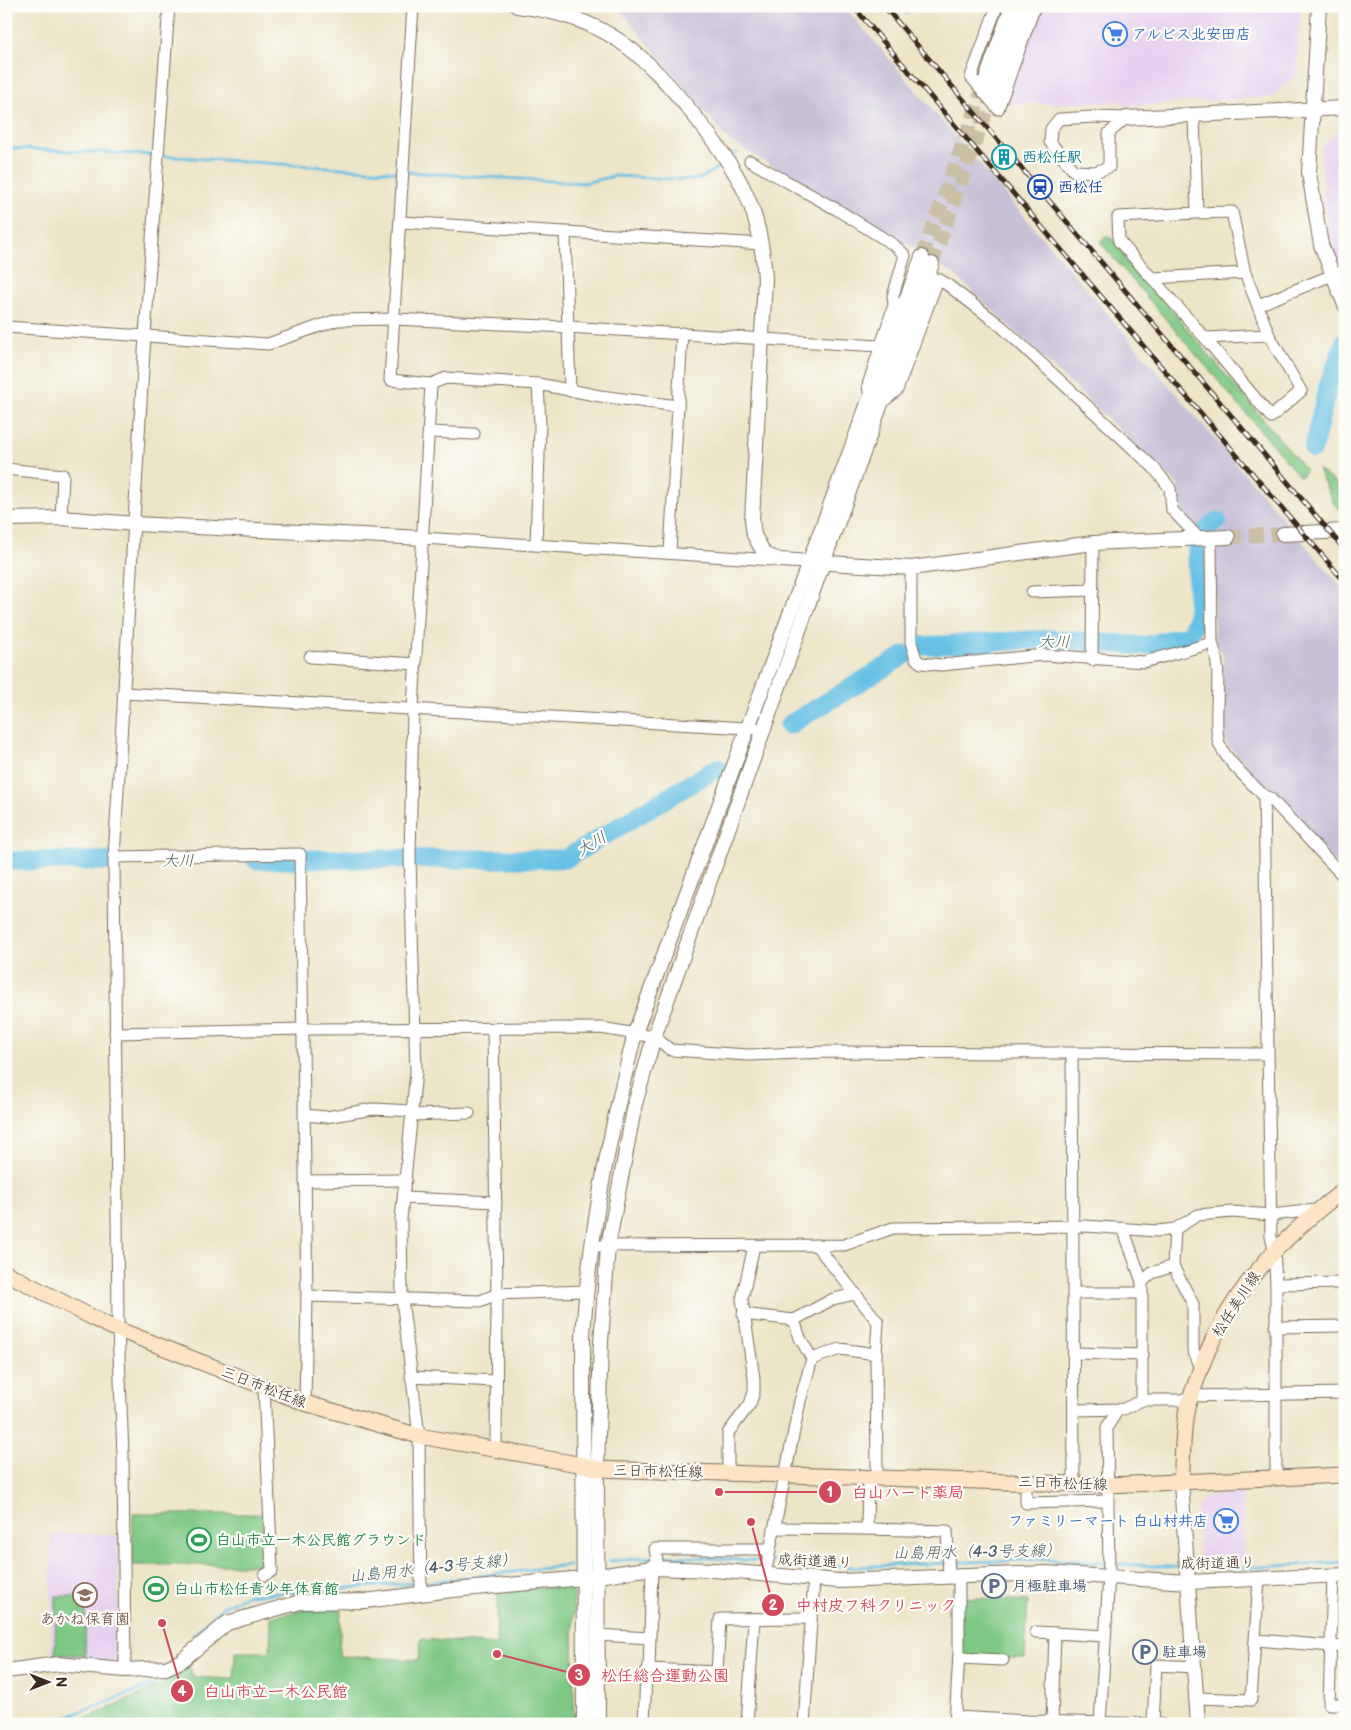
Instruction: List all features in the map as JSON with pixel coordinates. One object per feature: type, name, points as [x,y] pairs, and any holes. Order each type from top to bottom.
[{"type":"main road","name":"松任美川線","points":[[1181,1483],[1186,1414],[1200,1369],[1216,1330],[1240,1292],[1274,1249],[1316,1210],[1345,1189]]},
{"type":"main road","name":"三日市松任線","points":[[6,1273],[118,1329],[305,1403],[419,1436],[590,1467],[1107,1485],[1345,1475]]},
{"type":"street","points":[[6,1671],[58,1664],[124,1670],[123,1455],[118,1329],[114,856],[145,335],[168,6]]},
{"type":"street","points":[[414,6],[390,380],[431,384],[446,378],[538,384],[678,406]]},
{"type":"street","points":[[517,6],[555,11],[574,11],[626,45],[669,84],[735,171],[746,192],[762,244],[764,280],[752,520],[758,546],[765,555],[780,560]]},
{"type":"street","points":[[997,6],[971,77],[998,109],[1035,6]]},
{"type":"street","points":[[1012,6],[988,90],[1026,6]]},
{"type":"street","points":[[1319,6],[1309,173],[1321,245],[1339,273],[1345,304]]},
{"type":"street","points":[[1126,118],[1109,133],[1109,167],[1096,172],[1074,171],[1050,142],[1051,129],[1059,119],[1126,118],[1312,108],[1345,108]]},
{"type":"street","points":[[1194,115],[1197,213]]},
{"type":"street","points":[[750,161],[836,209],[894,245],[905,254],[893,296],[894,305],[879,346],[868,385],[876,401]]},
{"type":"street","points":[[1232,212],[1245,273],[1269,335],[1301,391],[1272,417],[1206,338],[1119,241],[1118,217],[1197,213],[1232,212]]},
{"type":"street","points":[[400,222],[762,244]]},
{"type":"street","points":[[566,232],[570,390]]},
{"type":"street","points":[[584,1724],[591,1577],[586,1291],[597,1202],[612,1127],[635,1033],[749,730],[816,563],[927,261]]},
{"type":"street","points":[[1153,278],[1245,273]]},
{"type":"street","points":[[1258,305],[1339,273]]},
{"type":"street","points":[[876,401],[897,390],[938,280],[945,283],[1001,326],[1154,468],[1170,488],[1172,510],[1205,538],[1212,643],[1218,658],[1218,740],[1227,757],[1264,796],[1270,798],[1345,878]]},
{"type":"street","points":[[6,327],[268,344],[337,320],[395,319],[682,333],[879,346]]},
{"type":"street","points":[[670,553],[682,333]]},
{"type":"street","points":[[1206,338],[1269,335]]},
{"type":"street","points":[[420,1585],[419,1436],[402,1299],[401,1219],[416,1072],[410,858],[413,709],[431,384]]},
{"type":"street","points":[[536,545],[540,425],[538,384]]},
{"type":"street","points":[[429,432],[474,434]]},
{"type":"street","points":[[6,469],[62,474],[61,518]]},
{"type":"street","points":[[6,520],[61,518],[135,524],[423,538],[911,568],[1093,542],[1228,537]]},
{"type":"street","points":[[1283,534],[1345,530]]},
{"type":"street","points":[[1092,660],[1094,634],[1093,542]]},
{"type":"street","points":[[590,1467],[608,1246],[635,1104],[654,1037],[765,730],[816,563]]},
{"type":"street","points":[[911,568],[911,642],[916,659],[921,663],[940,665],[1044,655],[1092,660],[1144,662],[1212,643]]},
{"type":"street","points":[[1032,592],[1093,590]]},
{"type":"street","points":[[310,657],[416,664]]},
{"type":"street","points":[[124,693],[765,730]]},
{"type":"street","points":[[1264,796],[1271,1237],[1274,1249],[1276,1284],[1276,1479]]},
{"type":"street","points":[[114,856],[300,854],[307,1296],[305,1403]]},
{"type":"street","points":[[115,1033],[303,1029],[601,1028],[654,1037],[671,1050],[748,1055],[827,1052],[1268,1054]]},
{"type":"street","points":[[493,1029],[497,1294],[496,1449]]},
{"type":"street","points":[[1072,1054],[1074,1484]]},
{"type":"street","points":[[304,1115],[326,1117],[373,1110],[412,1113],[468,1113]]},
{"type":"street","points":[[305,1181],[406,1180]]},
{"type":"street","points":[[404,1198],[496,1202]]},
{"type":"street","points":[[592,1246],[844,1245],[893,1228],[1086,1226],[1157,1231],[1174,1229],[1198,1215],[1232,1212],[1271,1215],[1316,1210]]},
{"type":"street","points":[[1124,1228],[1142,1287],[1142,1400]]},
{"type":"street","points":[[1174,1229],[1173,1266],[1194,1304],[1194,1349],[1200,1369]]},
{"type":"street","points":[[816,1245],[878,1322],[872,1476],[867,1529]]},
{"type":"street","points":[[728,1472],[728,1433],[750,1404],[754,1392],[754,1378],[742,1299],[754,1246]]},
{"type":"street","points":[[1074,1293],[1142,1287],[1152,1273],[1173,1266]]},
{"type":"street","points":[[1276,1284],[1345,1283]]},
{"type":"street","points":[[307,1296],[480,1302],[497,1294],[586,1291]]},
{"type":"street","points":[[743,1314],[794,1320],[833,1298],[856,1294]]},
{"type":"street","points":[[644,1724],[646,1673],[649,1669],[649,1638],[655,1548],[768,1561],[812,1359],[800,1338],[794,1320]]},
{"type":"street","points":[[1276,1327],[1345,1326]]},
{"type":"street","points":[[812,1359],[840,1349],[876,1354]]},
{"type":"street","points":[[1074,1353],[1143,1355]]},
{"type":"street","points":[[411,1377],[496,1381]]},
{"type":"street","points":[[264,1387],[272,1571],[265,1576]]},
{"type":"street","points":[[1075,1410],[1124,1410],[1142,1400],[1182,1400],[1191,1396],[1345,1393]]},
{"type":"street","points":[[1100,1723],[1109,1566],[1107,1427],[1118,1410]]},
{"type":"street","points":[[1026,1482],[1026,1503],[1108,1502]]},
{"type":"street","points":[[1181,1483],[1198,1724]]},
{"type":"street","points":[[774,1528],[947,1531],[959,1658],[956,1720],[1157,1723],[1156,1665],[1195,1667]]},
{"type":"street","name":"成街道通り","points":[[124,1670],[166,1668],[181,1661],[226,1624],[300,1602],[365,1601],[420,1585],[591,1577],[655,1561],[714,1570],[768,1561],[814,1578],[839,1581],[952,1574],[1046,1573],[1109,1566],[1260,1579],[1339,1576]]},
{"type":"street","points":[[1339,1576],[1330,1646],[1329,1704],[1345,1704]]},
{"type":"street","points":[[591,1577],[598,1635],[598,1724]]},
{"type":"street","points":[[804,1724],[814,1578]]},
{"type":"street","points":[[1197,1698],[1251,1700],[1260,1579]]},
{"type":"street","points":[[649,1669],[717,1672],[720,1619],[810,1618]]},
{"type":"street","points":[[747,1724],[754,1620]]},
{"type":"street","points":[[1036,1632],[1104,1636]]},
{"type":"street","points":[[1052,1722],[1055,1632]]},
{"type":"street","points":[[598,1635],[649,1638]]},
{"type":"street","points":[[1256,1640],[1345,1647]]},
{"type":"street","points":[[959,1658],[1003,1660]]},
{"type":"shaded area","points":[[617,6],[844,6],[1345,591],[1345,873],[1223,740],[1223,654],[1214,640],[1215,534],[1199,532],[1179,506],[1178,485],[955,275],[728,140]]},
{"type":"shaded area","points":[[1038,6],[1301,6],[1296,75],[1272,97],[1126,106],[1119,102],[1004,104]]},
{"type":"shaded area","points":[[1345,123],[1345,266],[1342,267],[1333,263],[1324,207],[1321,148]]},
{"type":"shaded area","points":[[1242,1493],[1245,1561],[1199,1563],[1197,1509],[1207,1495]]},
{"type":"shaded area","name":"あかね保育園","points":[[51,1534],[118,1535],[118,1655],[111,1663],[51,1658]]},
{"type":"green space","points":[[1108,235],[1306,470],[1300,477],[1100,242]]},
{"type":"green space","points":[[1318,469],[1345,491],[1345,516],[1333,503]]},
{"type":"green space","name":"白山市立一木公民館グラウンド","points":[[133,1514],[264,1514],[264,1565],[133,1565]]},
{"type":"green space","points":[[573,1586],[574,1724],[73,1724],[165,1683],[163,1680],[189,1666],[194,1677],[234,1679],[235,1652],[270,1652],[271,1617],[313,1608],[341,1610],[339,1656],[419,1660],[421,1639],[496,1645],[498,1593],[534,1588]]},
{"type":"green space","points":[[56,1596],[86,1596],[85,1655],[55,1655]]},
{"type":"green space","points":[[961,1597],[1028,1601],[1025,1658],[961,1659]]},
{"type":"waterway","points":[[906,13],[910,6]]},
{"type":"waterway","points":[[6,148],[155,155]]},
{"type":"waterway","points":[[732,156],[737,152]]},
{"type":"waterway","points":[[162,156],[400,172]]},
{"type":"waterway","points":[[406,172],[584,183],[614,176],[692,180],[702,178],[720,166]]},
{"type":"waterway","name":"大川","points":[[1313,449],[1328,386],[1345,341]]},
{"type":"waterway","name":"大川","points":[[1206,530],[1217,521]]},
{"type":"waterway","name":"大川","points":[[1192,629],[1197,618],[1197,550]]},
{"type":"waterway","name":"大川","points":[[919,646],[1051,639],[1145,646],[1188,635]]},
{"type":"waterway","name":"大川","points":[[789,725],[905,655]]},
{"type":"waterway","name":"大川","points":[[418,859],[565,859],[717,768]]},
{"type":"waterway","name":"大川","points":[[303,859],[404,859]]},
{"type":"waterway","name":"大川","points":[[256,860],[297,860]]},
{"type":"waterway","points":[[6,861],[110,861]]},
{"type":"waterway","name":"山島用水（4-3号支線）","points":[[610,1561],[668,1556],[764,1561]]},
{"type":"waterway","name":"山島用水（4-3号支線）","points":[[771,1561],[849,1567],[1042,1559],[1184,1568]]},
{"type":"waterway","name":"山島用水（4-3号支線）","points":[[1190,1568],[1240,1568],[1345,1562]]},
{"type":"waterway","name":"山島用水（4-3号支線）","points":[[193,1636],[222,1607],[248,1595],[430,1582],[569,1565]]},
{"type":"waterway","name":"山島用水（4-3号支線）","points":[[48,1724],[155,1684],[159,1680]]},
{"type":"tunnel","points":[[922,257],[984,85]]},
{"type":"tunnel","points":[[932,264],[992,95]]},
{"type":"tunnel","points":[[1228,537],[1283,534]]},
{"type":"railway","points":[[853,6],[1345,582]]},
{"type":"railway","points":[[884,6],[1345,550]]},
{"type":"place","name":"アルビス北安田店","points":[[1115,34]]},
{"type":"place","name":"西松任駅","points":[[1004,157]]},
{"type":"place","name":"西松任","points":[[1040,187]]},
{"type":"place","name":"白山ハート薬局","points":[[719,1492]]},
{"type":"place","name":"ファミリーマート 白山村井店","points":[[1226,1521]]},
{"type":"place","name":"中村皮フ科クリニック","points":[[751,1522]]},
{"type":"place","name":"白山市立一木公民館グラウンド","points":[[199,1540]]},
{"type":"place","name":"月極駐車場","points":[[994,1586]]},
{"type":"place","name":"白山市松任青少年体育館","points":[[156,1589]]},
{"type":"place","name":"あかね保育園","points":[[85,1595]]},
{"type":"place","name":"白山市立一木公民館","points":[[162,1623]]},
{"type":"place","name":"駐車場","points":[[1145,1652]]},
{"type":"place","name":"松任総合運動公園","points":[[497,1654]]}]
